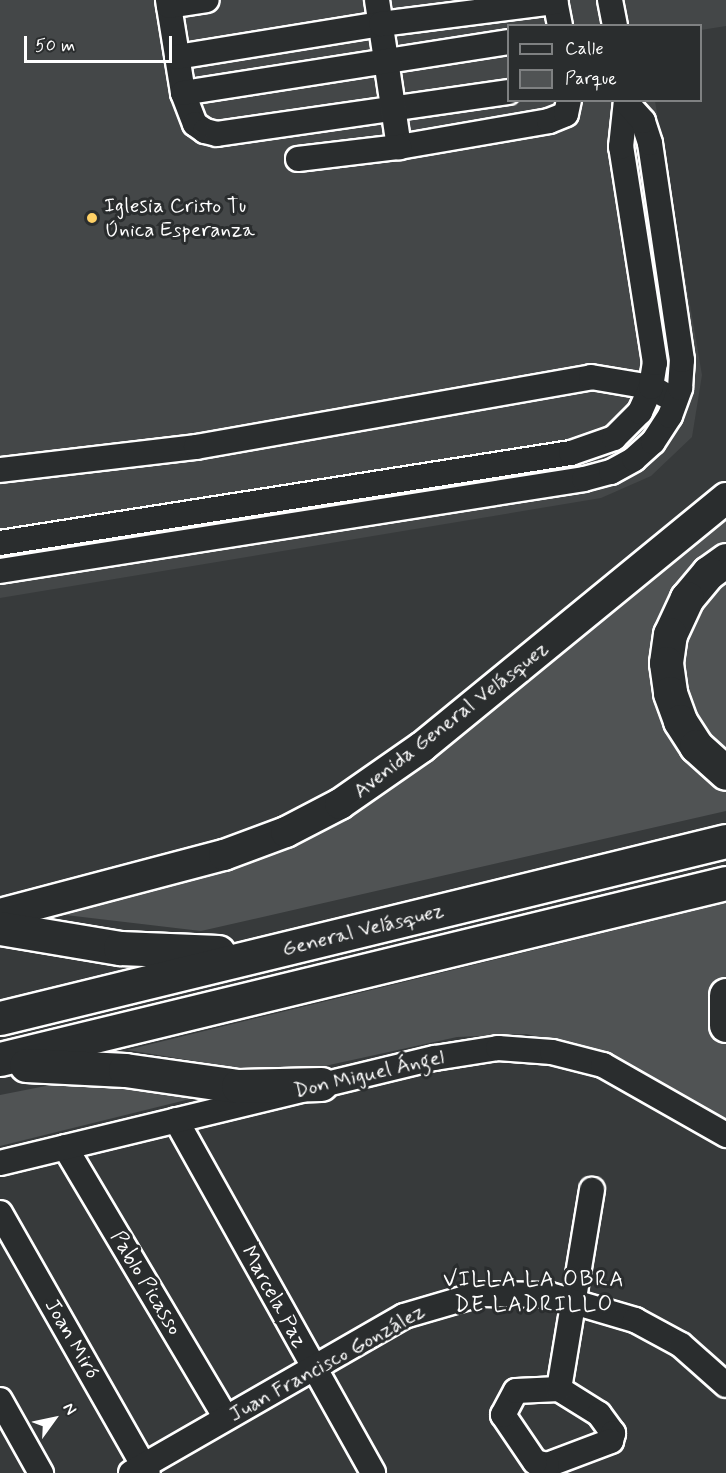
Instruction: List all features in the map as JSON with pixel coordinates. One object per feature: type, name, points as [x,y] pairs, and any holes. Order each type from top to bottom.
[{"type":"highway","points":[[726,560],[708,573],[687,598],[670,634],[666,663],[670,693],[680,721],[696,746],[726,773]]},
{"type":"highway","name":"General Velásquez","points":[[0,1018],[726,841]]},
{"type":"highway","name":"General Velásquez","points":[[0,1059],[726,883]]},
{"type":"highway","points":[[0,928],[142,951],[213,952],[289,948]]},
{"type":"highway","points":[[726,995],[726,1025]]},
{"type":"highway","points":[[0,1066],[90,1066],[238,1086],[321,1084]]},
{"type":"main road","name":"Avenida General Velásquez","points":[[0,914],[224,855],[286,832],[340,804],[422,747],[726,498]]},
{"type":"street","points":[[207,0],[169,3],[183,93],[195,124],[217,134],[507,92]]},
{"type":"street","points":[[377,0],[399,147]]},
{"type":"street","points":[[177,57],[381,24],[557,9]]},
{"type":"street","points":[[183,93],[387,63],[507,42]]},
{"type":"street","points":[[298,159],[399,147],[549,121],[566,114],[569,102]]},
{"type":"street","points":[[0,571],[597,477],[623,466],[644,451],[662,429],[676,401],[682,374],[681,344],[650,142],[643,122],[627,102]]},
{"type":"street","points":[[0,543],[588,450],[614,438],[632,423],[651,387],[654,351],[621,147],[627,102]]},
{"type":"street","points":[[654,351],[681,344]]},
{"type":"street","points":[[0,470],[196,447],[591,377],[651,387],[676,401]]},
{"type":"street","name":"Don Miguel Ángel","points":[[0,1163],[321,1084],[480,1050],[552,1052],[619,1072],[726,1135]]},
{"type":"street","name":"Marcela Paz","points":[[176,1120],[373,1473]]},
{"type":"street","name":"Pablo Picasso","points":[[65,1147],[226,1418]]},
{"type":"street","points":[[559,1389],[592,1190]]},
{"type":"street","name":"Joan Miró","points":[[0,1214],[141,1470]]},
{"type":"street","name":"Juan Francisco González","points":[[141,1470],[226,1418],[404,1316],[453,1299],[518,1292],[573,1300],[664,1334],[698,1357],[726,1385]]},
{"type":"street","points":[[0,1400],[42,1473]]},
{"type":"shaded area","points":[[0,0],[726,0],[726,26],[702,30],[702,24],[507,24],[507,102],[655,102],[702,375],[692,437],[651,476],[601,498],[0,598]]},
{"type":"green space","points":[[726,513],[726,811],[201,931],[40,912],[251,862],[340,821],[420,769]]},
{"type":"green space","points":[[726,903],[726,1121],[600,1050],[526,1034],[457,1037],[311,1069],[231,1067],[127,1050]]},
{"type":"green space","points":[[71,1081],[162,1085],[194,1098],[0,1146],[0,1095]]},
{"type":"place","name":"Iglesia Cristo Tu Única Esperanza","points":[[92,218]]},
{"type":"district","name":"VILLA LA OBRA DE LADRILLO","points":[[534,1292]]}]
